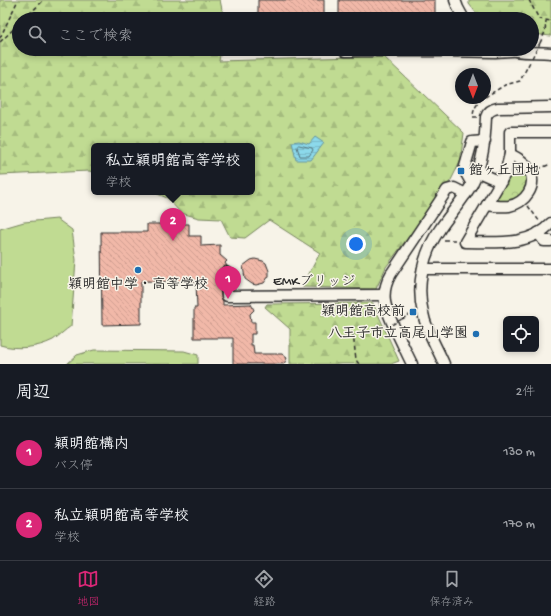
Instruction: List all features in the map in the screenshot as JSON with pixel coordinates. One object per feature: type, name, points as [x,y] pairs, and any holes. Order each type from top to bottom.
[{"type":"street","points":[[455,0],[460,12]]},
{"type":"street","points":[[539,52],[551,53]]},
{"type":"street","points":[[444,364],[422,312],[421,286],[427,254],[436,235],[466,194],[478,172],[483,156],[486,117],[489,111],[495,108],[551,107]]},
{"type":"street","points":[[549,134],[510,132],[510,154],[508,165],[501,182],[465,242],[516,241],[545,228],[544,241],[551,241]]},
{"type":"street","points":[[472,184],[464,170],[472,142],[485,141]]},
{"type":"street","points":[[487,205],[510,206],[523,200],[527,196],[532,185],[530,172],[523,162],[510,154]]},
{"type":"street","points":[[478,172],[501,182]]},
{"type":"street","points":[[412,364],[380,295],[391,274],[446,191],[454,188],[466,194]]},
{"type":"street","points":[[423,269],[551,269]]},
{"type":"street","name":"EMKブリッジ","points":[[226,272],[227,296],[380,295]]},
{"type":"path","points":[[12,12],[18,0]]},
{"type":"path","points":[[31,12],[44,0]]},
{"type":"path","points":[[529,0],[535,12]]},
{"type":"path","points":[[0,38],[12,13]]},
{"type":"path","points":[[539,19],[551,21]]},
{"type":"path","points":[[539,45],[545,32],[546,21]]},
{"type":"path","points":[[0,42],[12,31]]},
{"type":"path","points":[[491,93],[505,85],[520,81],[530,63]]},
{"type":"path","points":[[477,104],[473,111],[473,117],[486,117]]},
{"type":"path","points":[[530,172],[551,164]]},
{"type":"path","points":[[523,200],[545,228]]},
{"type":"path","points":[[444,240],[455,240]]},
{"type":"path","points":[[386,328],[409,315]]},
{"type":"path","points":[[353,333],[356,360],[359,364]]},
{"type":"green space","points":[[0,0],[220,0],[223,12],[12,12],[12,56],[220,56],[219,61],[383,56],[464,133],[460,162],[451,180],[386,267],[376,289],[302,287],[320,253],[269,220],[245,238],[230,237],[221,219],[199,218],[181,213],[167,198],[160,195],[255,195],[255,143],[91,143],[91,171],[0,175]]},
{"type":"green space","points":[[469,0],[551,0],[551,36],[539,35],[539,12],[475,12],[469,4]]},
{"type":"green space","points":[[517,160],[523,165],[529,180],[518,199],[510,203],[497,204],[495,199],[512,161]]},
{"type":"green space","points":[[57,219],[72,230],[76,260],[71,326],[53,340],[40,345],[20,348],[0,345],[0,229],[24,222]]},
{"type":"green space","points":[[373,303],[399,361],[391,364],[290,364],[290,329],[265,307],[267,304]]},
{"type":"green space","points":[[94,350],[184,351],[198,355],[198,364],[67,364],[77,355]]},
{"type":"water","points":[[315,137],[324,143],[311,160],[296,160],[292,142],[299,141],[309,144]]},
{"type":"building","points":[[258,0],[324,0],[324,12],[258,12]]},
{"type":"building","points":[[339,0],[435,0],[435,12],[339,12]]},
{"type":"building","points":[[147,224],[189,224],[189,236],[201,236],[201,246],[220,245],[220,255],[227,261],[225,263],[227,266],[222,267],[220,272],[223,305],[251,304],[254,310],[250,314],[251,322],[255,322],[255,334],[251,334],[251,345],[253,345],[254,354],[282,354],[287,358],[284,364],[233,364],[233,338],[194,338],[194,308],[197,308],[196,282],[141,281],[141,324],[102,325],[101,232],[147,232]]},
{"type":"building","points":[[255,259],[266,263],[269,271],[269,276],[264,283],[256,285],[245,279],[243,266]]},
{"type":"place","name":"館ヶ丘団地","points":[[461,171]]},
{"type":"place","name":"私立穎明館高等学校","points":[[173,241]]},
{"type":"place","name":"穎明館中学・高等学校","points":[[138,270]]},
{"type":"place","name":"穎明館構内","points":[[228,299]]},
{"type":"place","name":"穎明館高校前","points":[[413,312]]},
{"type":"place","name":"八王子市立高尾山学園","points":[[476,334]]}]
